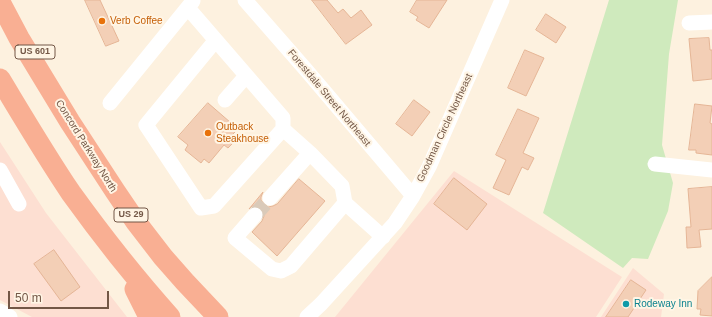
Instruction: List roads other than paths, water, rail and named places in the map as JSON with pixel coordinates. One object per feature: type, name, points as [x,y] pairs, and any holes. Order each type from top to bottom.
[{"type":"highway","name":"US 601","points":[[13,0],[29,40],[59,103]]},
{"type":"highway","name":"Concord Parkway North","points":[[0,2],[19,38],[59,103],[136,222],[163,257],[218,317]]},
{"type":"highway","points":[[0,79],[50,161],[71,192],[115,251],[170,317]]},
{"type":"highway","points":[[115,251],[149,317]]},
{"type":"street","name":"Forestdale Street Northeast","points":[[245,0],[413,196]]},
{"type":"street","name":"Goodman Circle Northeast","points":[[308,317],[383,237],[395,223],[413,196],[429,167],[502,0]]},
{"type":"street","points":[[110,103],[191,4],[215,41],[283,118],[283,129],[214,206],[201,208],[146,125],[215,41]]},
{"type":"street","points":[[689,23],[712,22]]},
{"type":"street","points":[[225,100],[246,76]]},
{"type":"street","points":[[283,129],[310,153],[342,186],[345,202],[383,237]]},
{"type":"street","points":[[270,198],[310,153]]},
{"type":"street","points":[[655,164],[712,170]]},
{"type":"street","points":[[0,170],[19,204]]},
{"type":"street","points":[[255,215],[235,238],[272,269],[281,271],[291,266],[345,202]]},
{"type":"street","points":[[0,311],[10,317]]},
{"type":"tunnel","points":[[255,215],[270,198]]},
{"type":"place","name":"Verb Coffee","points":[[102,21]]},
{"type":"place","name":"Outback Steakhouse","points":[[208,133]]},
{"type":"place","name":"Rodeway Inn","points":[[626,304]]}]
